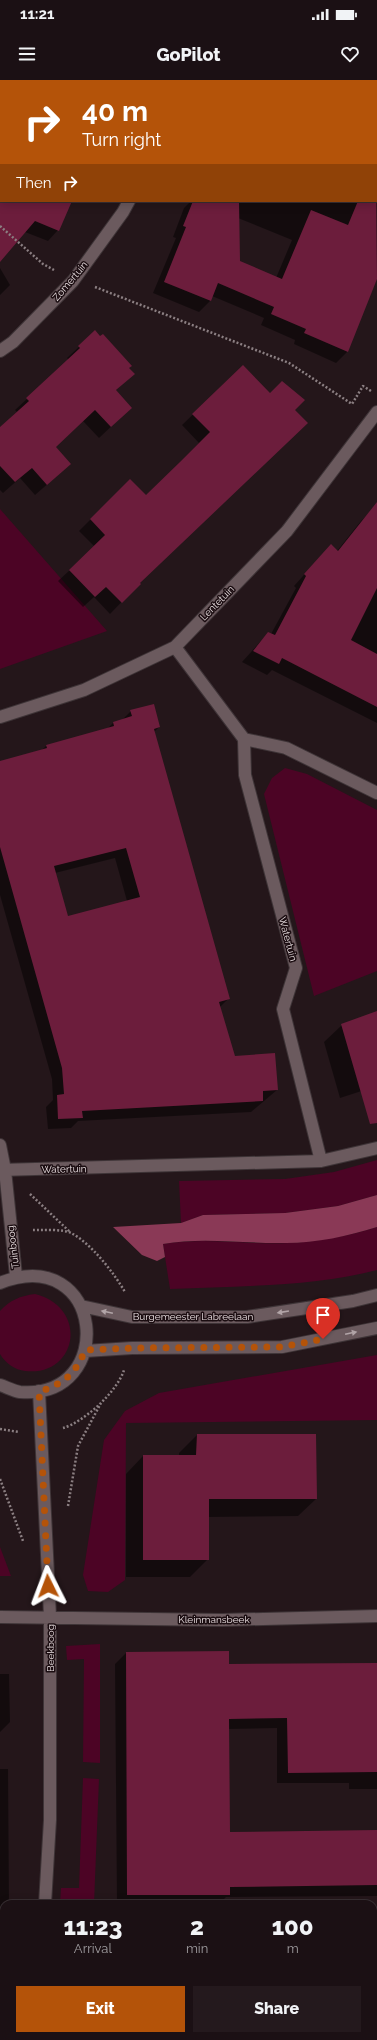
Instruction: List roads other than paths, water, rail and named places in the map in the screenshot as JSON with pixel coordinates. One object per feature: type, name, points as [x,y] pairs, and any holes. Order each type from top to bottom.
[{"type":"street","name":"Zomertuin","points":[[0,351],[13,342],[73,281],[123,212],[128,202]]},
{"type":"street","name":"Lentetuin","points":[[0,717],[84,690],[175,647],[287,532],[376,417]]},
{"type":"street","points":[[175,647],[244,739],[286,748],[377,793]]},
{"type":"street","name":"Watertuin","points":[[244,739],[245,775],[296,968],[283,1009],[321,1162]]},
{"type":"street","name":"Tuinboog","points":[[0,1145],[16,1276]]},
{"type":"street","name":"Watertuin","points":[[3,1170],[321,1162],[377,1148]]},
{"type":"street","points":[[0,1283],[16,1276],[35,1275],[54,1280],[70,1291],[81,1306],[87,1328],[85,1350],[79,1365],[68,1378],[55,1386],[39,1392],[19,1392],[0,1385]]},
{"type":"street","name":"Burgemeester Labreelaan","points":[[81,1306],[132,1317],[247,1317],[353,1301],[377,1295]]},
{"type":"street","points":[[85,1350],[132,1348],[282,1347],[377,1328]]},
{"type":"street","name":"Beekboog","points":[[39,1392],[50,1616],[50,1820],[45,1900]]},
{"type":"street","name":"Kleinmansbeek","points":[[0,1617],[50,1616],[222,1620],[377,1616]]}]
